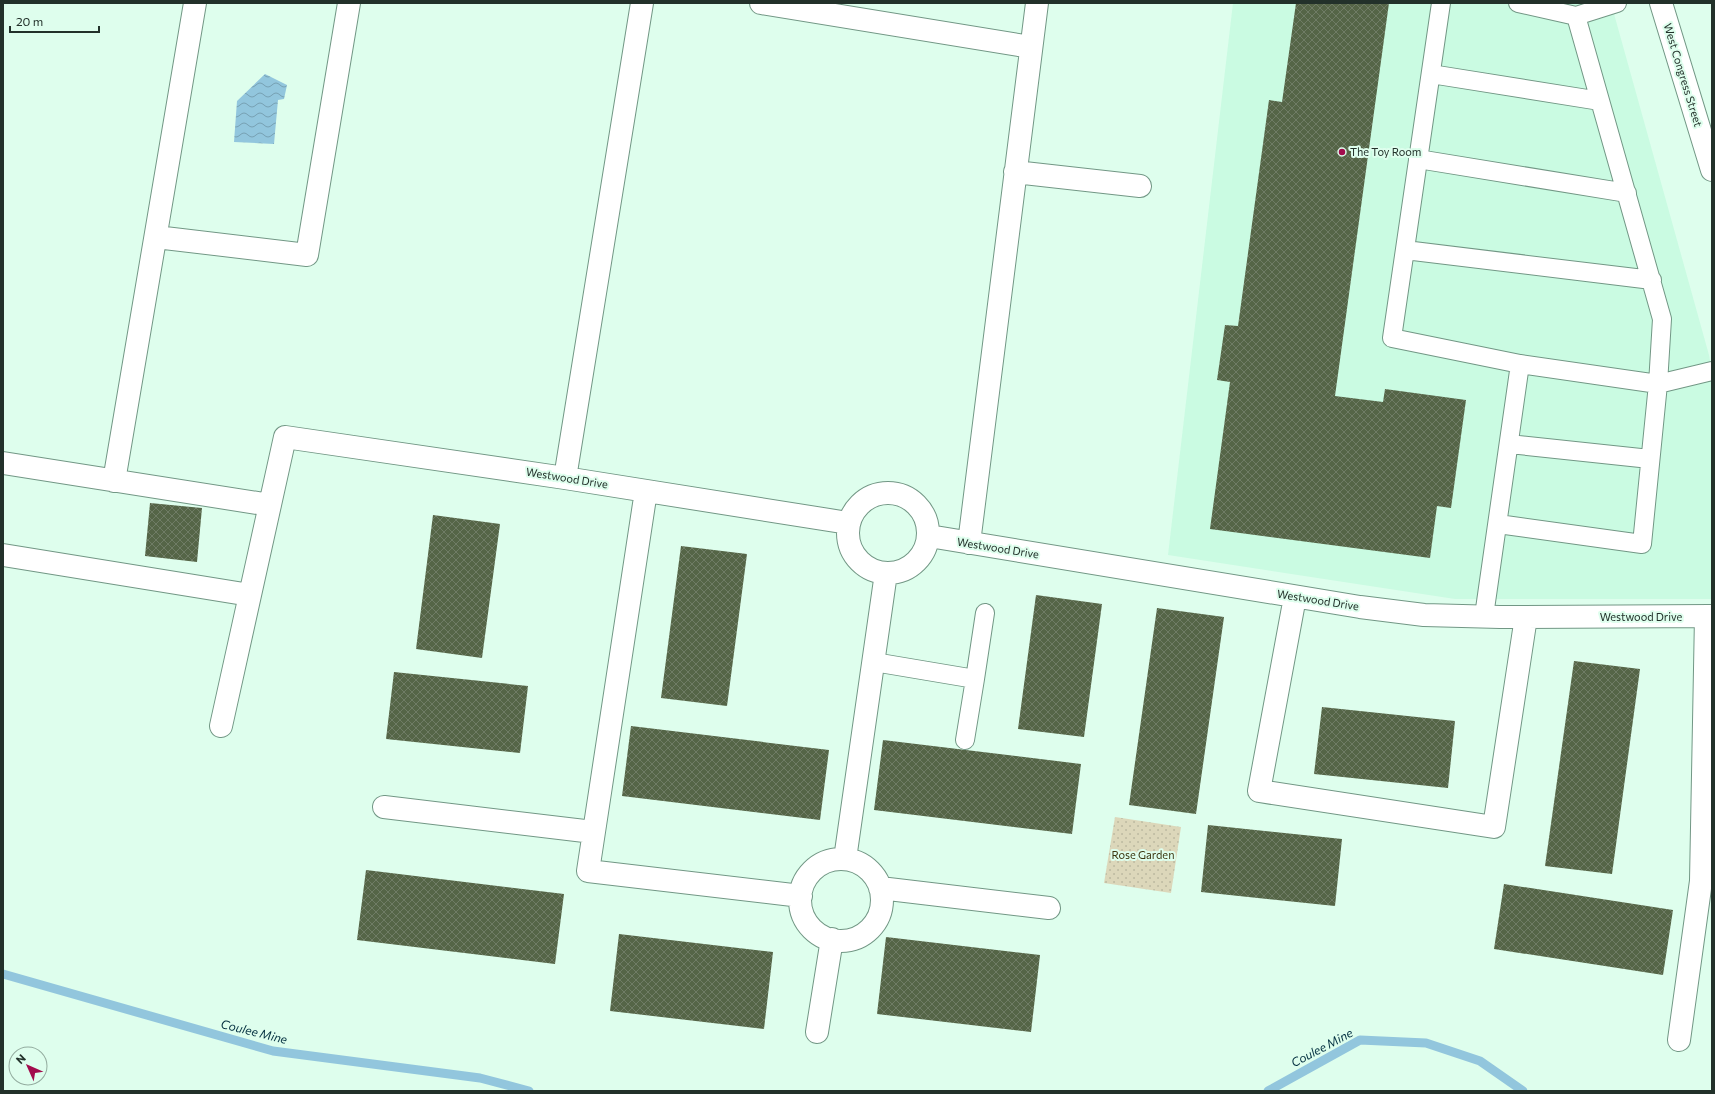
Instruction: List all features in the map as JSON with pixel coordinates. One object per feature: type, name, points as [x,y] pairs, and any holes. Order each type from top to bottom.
[{"type":"street","points":[[114,481],[194,3]]},
{"type":"street","points":[[156,237],[307,255],[349,3]]},
{"type":"street","points":[[565,478],[642,3]]},
{"type":"street","points":[[761,3],[1031,47]]},
{"type":"street","points":[[969,543],[1037,3]]},
{"type":"street","name":"West Congress Street","points":[[1661,3],[1712,170]]},
{"type":"street","points":[[1016,172],[1140,186]]},
{"type":"street","name":"Westwood Drive","points":[[270,505],[285,436],[565,478],[848,523]]},
{"type":"street","points":[[3,463],[270,505],[221,726]]},
{"type":"street","points":[[646,491],[588,871],[801,896]]},
{"type":"street","points":[[886,492],[899,494],[912,500],[921,509],[927,522],[929,536],[925,549],[918,561],[906,569],[893,574],[879,573],[867,568],[857,560],[850,549],[847,537],[848,523],[853,511],[862,502],[873,495],[886,492]]},
{"type":"street","name":"Westwood Drive","points":[[929,536],[1295,597],[1424,615],[1526,617],[1709,616]]},
{"type":"street","points":[[3,555],[250,596]]},
{"type":"street","points":[[845,859],[886,574]]},
{"type":"street","points":[[1295,597],[1259,791],[1494,827],[1526,617]]},
{"type":"street","points":[[1679,1040],[1701,881],[1709,616]]},
{"type":"street","points":[[384,807],[593,832]]},
{"type":"street","points":[[839,859],[852,860],[864,866],[874,876],[880,888],[882,902],[878,916],[871,928],[860,936],[846,940],[832,939],[820,935],[810,926],[803,916],[800,903],[801,890],[806,878],[815,868],[826,862],[839,859]]},
{"type":"street","points":[[880,888],[1049,908]]},
{"type":"street","points":[[817,1032],[832,939]]},
{"type":"lane","points":[[1441,3],[1392,338],[1520,364],[1658,384],[1712,371]]},
{"type":"lane","points":[[1518,3],[1576,16],[1617,3]]},
{"type":"lane","points":[[1498,524],[1642,544],[1658,384],[1662,319],[1576,16]]},
{"type":"lane","points":[[1431,74],[1600,101]]},
{"type":"lane","points":[[1418,159],[1627,193]]},
{"type":"lane","points":[[1405,250],[1652,280]]},
{"type":"lane","points":[[1484,616],[1520,364]]},
{"type":"lane","points":[[1509,444],[1650,459]]},
{"type":"lane","points":[[965,740],[985,613]]},
{"type":"lane","points":[[874,662],[975,679]]},
{"type":"shaded area","points":[[1233,3],[1611,3],[1709,355],[1712,372],[1712,599],[1455,599],[1168,555]]},
{"type":"green space","name":"Rose Garden","points":[[1115,817],[1181,827],[1171,893],[1104,883]]},
{"type":"water","points":[[265,74],[287,85],[284,99],[278,100],[274,144],[234,142],[237,101]]},
{"type":"building","points":[[1296,3],[1389,3],[1335,396],[1383,402],[1385,389],[1466,400],[1451,508],[1437,506],[1430,558],[1210,529],[1230,382],[1217,380],[1225,325],[1238,326],[1269,100],[1282,102]]},
{"type":"building","points":[[150,503],[202,508],[197,562],[145,556]]},
{"type":"building","points":[[433,515],[500,524],[482,658],[416,649]]},
{"type":"building","points":[[681,546],[747,554],[727,706],[661,698]]},
{"type":"building","points":[[1036,595],[1102,604],[1084,737],[1018,729]]},
{"type":"building","points":[[1157,608],[1224,617],[1196,814],[1129,805]]},
{"type":"building","points":[[1574,661],[1640,669],[1612,874],[1545,866]]},
{"type":"building","points":[[394,672],[528,686],[520,753],[386,739]]},
{"type":"building","points":[[1322,707],[1455,721],[1448,788],[1314,774]]},
{"type":"building","points":[[631,726],[829,750],[820,820],[622,796]]},
{"type":"building","points":[[883,740],[1081,764],[1072,834],[874,810]]},
{"type":"building","points":[[1208,825],[1342,839],[1335,906],[1201,892]]},
{"type":"building","points":[[366,870],[564,894],[555,964],[357,940]]},
{"type":"building","points":[[1504,884],[1673,910],[1663,975],[1494,949]]},
{"type":"building","points":[[619,934],[773,952],[764,1029],[610,1011]]},
{"type":"building","points":[[886,937],[1040,955],[1031,1032],[877,1014]]},
{"type":"waterway","name":"Coulee Mine","points":[[3,974],[273,1051],[480,1078],[529,1091]]},
{"type":"waterway","name":"Coulee Mine","points":[[1268,1091],[1360,1040],[1426,1043],[1480,1061],[1523,1091]]},
{"type":"place","name":"The Toy Room","points":[[1342,152]]}]
